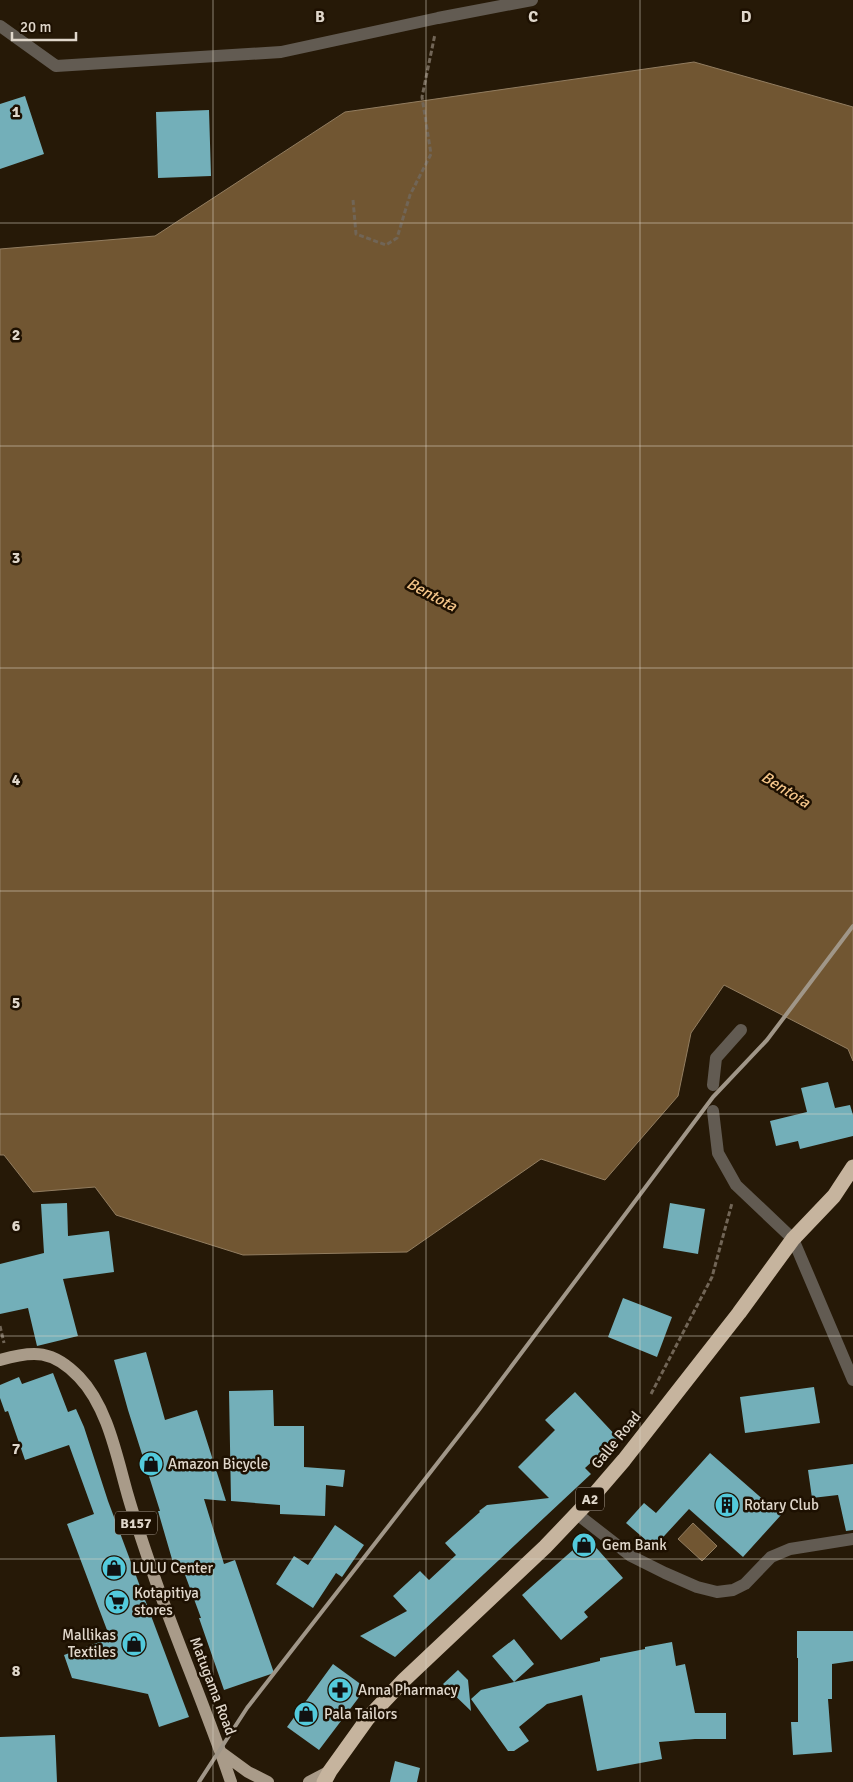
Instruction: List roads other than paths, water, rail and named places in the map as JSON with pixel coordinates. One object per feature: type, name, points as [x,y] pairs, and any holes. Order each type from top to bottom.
[{"type":"highway","name":"Galle Road","points":[[327,1776],[368,1718],[404,1680],[577,1514],[643,1436],[793,1239],[834,1196],[853,1166]]},
{"type":"main road","name":"Matugama Road","points":[[0,1360],[28,1354],[46,1354],[65,1364],[92,1395],[113,1440],[128,1496],[156,1582],[192,1681],[222,1753],[231,1782]]},
{"type":"main road","name":"Matugama Road","points":[[222,1753],[248,1772],[268,1782]]},
{"type":"main road","points":[[309,1782],[327,1776]]},
{"type":"street","points":[[0,26],[56,66],[281,52],[532,0]]},
{"type":"street","points":[[713,1085],[716,1058],[741,1030]]},
{"type":"street","points":[[713,1111],[718,1153],[736,1185],[793,1239],[853,1380]]},
{"type":"street","points":[[577,1514],[631,1556],[665,1574],[697,1587],[716,1592],[733,1590],[745,1584],[771,1557],[790,1549],[853,1539]]},
{"type":"water","name":"Bentota","points":[[694,62],[853,107],[853,1061],[848,1049],[724,985],[691,1033],[678,1096],[605,1180],[541,1159],[407,1252],[243,1255],[116,1215],[95,1187],[33,1192],[4,1155],[0,1155],[0,249],[155,236],[345,112]]},
{"type":"water","points":[[693,1523],[717,1546],[702,1561],[678,1539]]},
{"type":"railway","points":[[199,1782],[247,1708],[478,1411],[713,1097],[767,1040],[853,926]]},
{"type":"place","name":"Amazon Bicycle","points":[[151,1464]]},
{"type":"place","name":"Rotary Club","points":[[727,1505]]},
{"type":"place","name":"Gem Bank","points":[[584,1545]]},
{"type":"place","name":"LULU Center","points":[[114,1568]]},
{"type":"place","name":"Kotapitiya stores","points":[[117,1602]]},
{"type":"place","name":"Mallikas Textiles","points":[[134,1644]]},
{"type":"place","name":"Anna Pharmacy","points":[[340,1690]]},
{"type":"place","name":"Pala Tailors","points":[[306,1714]]}]
